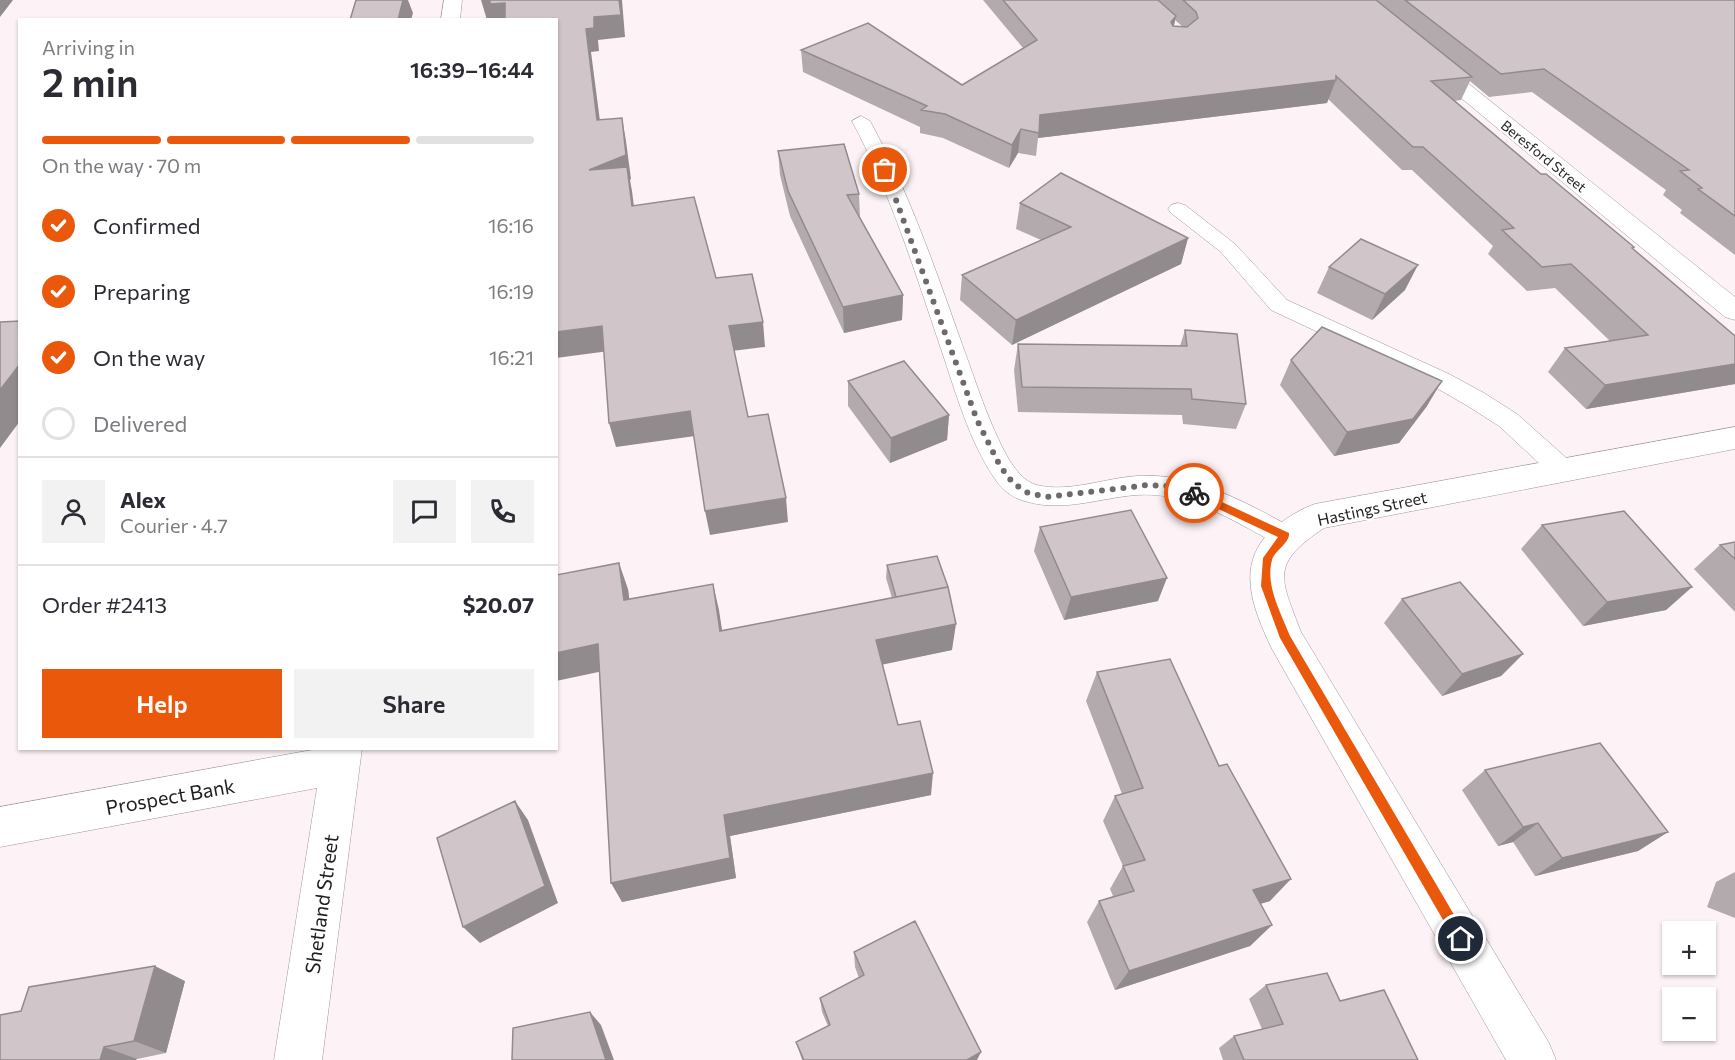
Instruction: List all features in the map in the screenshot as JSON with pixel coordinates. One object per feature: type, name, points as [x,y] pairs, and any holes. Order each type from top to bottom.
[{"type":"street","points":[[450,18],[453,0]]},
{"type":"street","name":"Beresford Street","points":[[1417,52],[1735,311]]},
{"type":"street","name":"Hastings Street","points":[[1532,1060],[1285,638],[1266,586],[1268,558],[1285,536],[1315,518],[1735,438]]},
{"type":"street","name":"Prospect Bank","points":[[0,827],[342,757]]},
{"type":"street","name":"Shetland Street","points":[[298,1060],[342,757]]},
{"type":"lane","points":[[861,121],[877,149],[902,211],[977,420],[1000,466],[1013,483],[1028,493],[1047,497],[1123,486],[1148,485],[1183,489],[1233,509],[1285,536]]},
{"type":"lane","points":[[1178,209],[1228,248],[1279,305],[1441,380],[1475,399],[1508,420],[1563,470]]},
{"type":"building","points":[[356,0],[403,0],[398,18],[351,18]]},
{"type":"building","points":[[490,0],[619,0],[621,15],[594,17],[594,28],[586,29],[597,120],[622,118],[626,155],[589,170],[627,167],[632,206],[694,197],[716,278],[752,274],[763,322],[729,326],[748,417],[768,414],[786,498],[705,511],[690,411],[609,423],[602,326],[558,332],[558,18],[505,18],[505,3],[490,4]]},
{"type":"building","points":[[1003,0],[1158,0],[1176,16],[1171,22],[1173,26],[1187,27],[1198,18],[1196,12],[1183,0],[1376,0],[1472,77],[1431,81],[1541,174],[1546,174],[1634,247],[1632,248],[1735,336],[1735,364],[1605,385],[1565,348],[1648,335],[1571,264],[1542,267],[1502,230],[1514,228],[1423,147],[1413,147],[1336,76],[1336,80],[1040,115],[1039,133],[1021,129],[1012,145],[945,114],[921,110],[927,106],[801,50],[868,23],[962,85],[1037,40]]},
{"type":"building","points":[[1405,0],[1735,0],[1735,216],[1698,189],[1702,188],[1680,171],[1689,170],[1544,69],[1501,74]]},
{"type":"building","points":[[844,144],[859,194],[847,195],[903,295],[843,307],[788,191],[778,151]]},
{"type":"building","points":[[1061,173],[1188,238],[1016,320],[962,275],[1071,227],[1020,203]]},
{"type":"building","points":[[1361,239],[1418,265],[1385,294],[1329,267]]},
{"type":"building","points":[[18,321],[18,367],[0,390],[0,322]]},
{"type":"building","points":[[1322,327],[1442,381],[1413,419],[1347,432],[1291,360]]},
{"type":"building","points":[[1185,330],[1237,334],[1246,404],[1192,399],[1191,389],[1022,387],[1018,344],[1187,346]]},
{"type":"building","points":[[904,361],[949,415],[891,438],[848,381]]},
{"type":"building","points":[[1131,510],[1167,578],[1071,597],[1040,527]]},
{"type":"building","points":[[1624,511],[1692,587],[1607,602],[1542,525]]},
{"type":"building","points":[[1735,542],[1735,559],[1720,545]]},
{"type":"building","points":[[937,556],[948,587],[896,597],[887,565]]},
{"type":"building","points":[[619,563],[624,600],[713,584],[720,631],[948,587],[956,624],[876,640],[898,725],[920,721],[933,773],[724,815],[730,858],[611,883],[598,644],[558,653],[558,575]]},
{"type":"building","points":[[1460,582],[1523,654],[1462,674],[1402,599]]},
{"type":"building","points":[[1170,659],[1219,766],[1227,764],[1291,879],[1253,890],[1272,925],[1129,971],[1099,901],[1134,891],[1123,866],[1145,860],[1115,796],[1143,788],[1097,672]]},
{"type":"building","points":[[1600,743],[1668,832],[1562,858],[1538,823],[1523,827],[1485,770]]},
{"type":"building","points":[[515,801],[545,886],[463,927],[437,838]]},
{"type":"building","points":[[915,921],[981,1052],[967,1060],[804,1060],[796,1042],[830,1025],[820,998],[864,975],[854,952]]},
{"type":"building","points":[[155,966],[134,1041],[104,1047],[100,1060],[0,1060],[0,1015],[21,1011],[29,987]]},
{"type":"building","points":[[1327,973],[1340,1001],[1384,990],[1418,1060],[1244,1060],[1234,1036],[1283,1024],[1266,985]]},
{"type":"building","points":[[590,1012],[606,1060],[512,1060],[513,1028]]},
{"type":"way so far","points":[[885,170],[918,252],[977,420],[1000,466],[1013,483],[1028,493],[1047,497],[1123,486],[1148,485],[1166,486],[1194,493]]},
{"type":"route","points":[[1194,493],[1233,509],[1285,536],[1268,558],[1266,586],[1285,638],[1461,939]]}]
